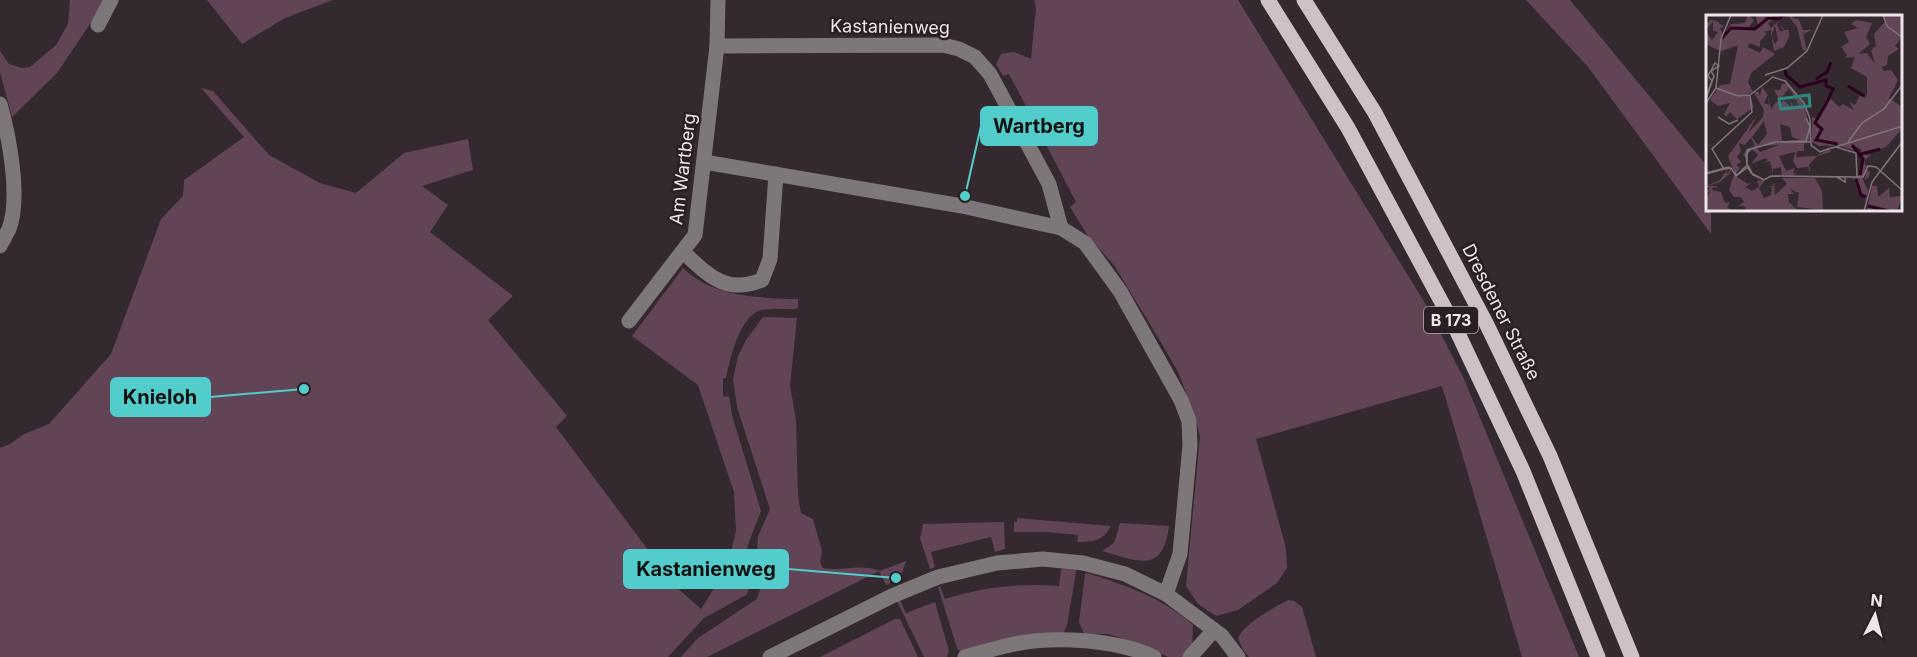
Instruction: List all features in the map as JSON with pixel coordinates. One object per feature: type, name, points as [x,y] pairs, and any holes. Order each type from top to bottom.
[{"type":"main road","name":"B 173","points":[[1268,0],[1348,128],[1455,327],[1523,471],[1598,657]]},
{"type":"main road","name":"Dresdener Straße","points":[[1304,0],[1375,113],[1487,325],[1550,456],[1632,657]]},
{"type":"street","points":[[98,25],[111,0]]},
{"type":"street","name":"Am Wartberg","points":[[629,321],[695,235],[717,46],[718,0]]},
{"type":"street","name":"Kastanienweg","points":[[717,46],[943,45],[959,49],[975,57],[990,74],[1049,184],[1061,228]]},
{"type":"street","points":[[0,104],[7,127],[15,198],[9,228],[0,246]]},
{"type":"street","points":[[704,162],[962,206],[1061,228],[1085,243],[1120,291],[1181,400],[1189,421],[1191,445],[1180,554],[1166,594]]},
{"type":"street","points":[[683,252],[712,278],[724,283],[740,286],[762,280],[770,259],[776,174]]},
{"type":"street","points":[[770,657],[892,596],[938,577],[997,563],[1043,559],[1083,563],[1125,574],[1166,594],[1218,633],[1239,657]]},
{"type":"street","points":[[1190,657],[1218,633]]},
{"type":"street","points":[[1089,641],[1097,657]]},
{"type":"street","points":[[965,657],[1021,643],[1089,641],[1113,645],[1154,657]]},
{"type":"shaded area","points":[[70,0],[104,0],[57,73],[12,117],[0,72],[0,51],[9,64],[22,68],[30,67],[56,45],[68,24]]},
{"type":"shaded area","points":[[207,0],[333,0],[285,18],[242,44]]},
{"type":"shaded area","points":[[1034,0],[1238,0],[1425,303],[1464,379],[1579,657],[1522,657],[1442,386],[1256,439],[1286,548],[1287,568],[1277,583],[1238,610],[1216,616],[1198,604],[1186,586],[1200,436],[1194,413],[1178,372],[1159,339],[1114,265],[1090,239],[1070,207],[1076,202],[1009,74],[1003,76],[996,64],[1001,54],[1014,52],[1031,59],[1036,8]]},
{"type":"shaded area","points":[[1526,0],[1570,0],[1706,165],[1706,212],[1711,212],[1711,234],[1588,67]]},
{"type":"shaded area","points":[[201,88],[213,91],[269,155],[320,183],[356,193],[404,153],[468,139],[473,170],[422,186],[448,205],[430,232],[513,296],[488,320],[567,416],[556,427],[675,586],[701,609],[727,568],[736,531],[734,492],[698,385],[632,336],[683,268],[695,278],[722,290],[768,298],[798,299],[796,309],[762,310],[754,313],[737,338],[726,378],[723,378],[723,397],[729,396],[732,415],[761,511],[747,547],[753,580],[746,595],[704,618],[668,657],[0,657],[0,448],[24,434],[49,424],[111,354],[161,219],[183,196],[184,180],[244,137]]},
{"type":"shaded area","points":[[763,317],[797,318],[790,386],[796,420],[798,496],[801,513],[813,519],[822,551],[820,562],[823,568],[866,568],[880,571],[906,561],[900,579],[886,585],[879,571],[707,657],[681,657],[698,638],[757,599],[761,587],[757,551],[758,536],[770,509],[737,407],[733,379],[738,356],[746,340]]},
{"type":"shaded area","points":[[1017,518],[1111,526],[1105,535],[1097,540],[1077,542],[1078,535],[1014,532],[1014,522],[1017,522]]},
{"type":"shaded area","points":[[1004,522],[1005,549],[995,552],[991,537],[931,552],[935,567],[930,569],[920,538],[923,524]]},
{"type":"shaded area","points":[[1120,523],[1169,526],[1166,542],[1161,552],[1146,561],[1102,551],[1114,543]]},
{"type":"shaded area","points":[[1061,569],[1076,572],[1064,632],[967,651],[960,651],[957,648],[938,587],[940,586],[945,599],[973,591],[1001,587],[1059,586]]},
{"type":"shaded area","points":[[1085,574],[1143,593],[1169,607],[1193,625],[1192,649],[1183,657],[1168,657],[1108,634],[1084,634],[1079,622]]},
{"type":"shaded area","points":[[900,600],[906,613],[935,602],[949,651],[947,657],[924,657],[897,601]]},
{"type":"shaded area","points":[[1288,600],[1302,607],[1316,657],[1249,657],[1238,638],[1242,632],[1260,616]]},
{"type":"shaded area","points":[[895,619],[900,619],[918,657],[820,657]]},
{"type":"place","name":"Wartberg","points":[[965,196]]},
{"type":"place","name":"Knieloh","points":[[304,389]]},
{"type":"place","name":"Kastanienweg","points":[[896,578]]}]
